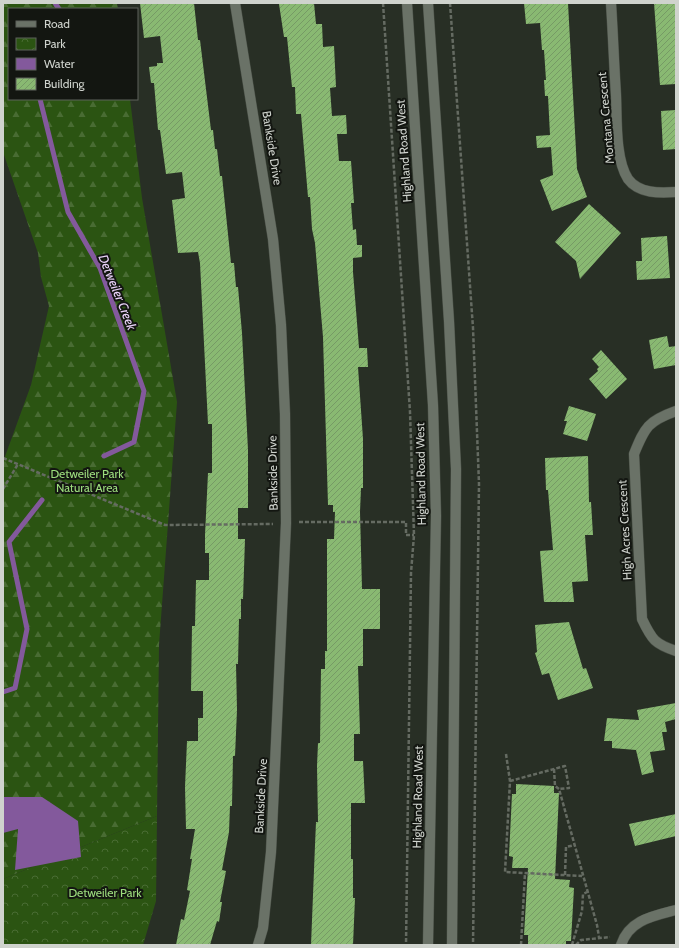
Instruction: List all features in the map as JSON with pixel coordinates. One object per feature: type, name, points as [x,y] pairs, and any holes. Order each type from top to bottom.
[{"type":"main road","name":"Bankside Drive","points":[[234,3],[273,239],[281,326],[285,414],[286,523],[271,852],[263,928],[258,945]]},
{"type":"main road","name":"Highland Road West","points":[[407,3],[432,397],[436,516],[428,945]]},
{"type":"main road","points":[[428,3],[449,321],[456,469],[452,945]]},
{"type":"main road","name":"Montana Crescent","points":[[611,3],[619,139],[622,165],[629,180],[640,188],[656,194],[676,192]]},
{"type":"main road","name":"High Acres Crescent","points":[[676,411],[657,418],[643,432],[634,454],[642,619],[649,635],[660,646],[676,651]]},
{"type":"main road","points":[[622,941],[630,928],[645,919],[676,910]]},
{"type":"path","points":[[383,3],[410,412],[414,535],[411,572],[406,945]]},
{"type":"path","points":[[450,3],[473,328],[479,484],[474,945]]},
{"type":"path","points":[[3,458],[166,526],[276,523]]},
{"type":"path","points":[[3,489],[18,464]]},
{"type":"path","points":[[299,522],[406,522],[406,535],[414,535]]},
{"type":"path","points":[[506,754],[510,781],[505,872],[582,876]]},
{"type":"path","points":[[510,781],[565,766],[569,788],[559,789]]},
{"type":"path","points":[[554,769],[555,786],[559,789],[582,876],[598,925],[599,937]]},
{"type":"path","points":[[565,875],[566,847],[575,845]]},
{"type":"path","points":[[521,945],[525,873]]},
{"type":"path","points":[[572,945],[582,911],[583,894],[587,892]]},
{"type":"path","points":[[576,945],[581,940],[599,937],[622,941]]},
{"type":"green space","name":"Detweiler Park Natural Area","points":[[3,3],[117,3],[118,8],[8,8],[8,100],[130,100],[142,198],[177,402],[159,645],[157,816],[3,879],[3,462],[31,385],[49,306],[41,277],[38,253],[3,152]]},
{"type":"green space","name":"Detweiler Park","points":[[157,816],[156,901],[143,945],[3,945],[3,879]]},
{"type":"water","points":[[3,797],[42,797],[78,821],[81,857],[15,870],[18,829],[3,833]]},
{"type":"building","points":[[140,3],[194,3],[211,130],[213,130],[215,149],[217,149],[220,176],[222,176],[231,263],[234,263],[236,287],[238,287],[242,333],[248,450],[248,508],[238,508],[238,539],[245,539],[243,599],[241,599],[241,619],[239,619],[238,664],[236,664],[237,710],[235,756],[233,756],[232,806],[230,806],[229,832],[222,870],[226,871],[220,902],[222,902],[219,922],[217,921],[210,945],[176,945],[181,919],[184,920],[190,891],[187,890],[195,829],[186,829],[185,787],[187,741],[198,741],[198,718],[203,718],[203,691],[191,691],[192,626],[195,626],[196,580],[209,580],[209,553],[205,553],[205,535],[208,473],[212,473],[212,424],[208,424],[200,263],[198,252],[178,253],[172,200],[185,198],[182,172],[166,174],[160,130],[158,130],[154,83],[151,83],[149,67],[157,66],[157,63],[163,63],[160,36],[144,38]]},
{"type":"building","points":[[314,3],[316,24],[322,24],[323,47],[334,46],[336,87],[330,88],[332,116],[346,115],[347,134],[337,134],[339,161],[351,161],[354,203],[351,203],[353,230],[356,229],[357,245],[362,245],[362,257],[353,258],[353,272],[359,348],[367,348],[368,367],[358,367],[363,439],[363,488],[361,488],[360,512],[362,589],[380,589],[380,629],[363,629],[363,666],[358,666],[360,734],[354,734],[354,761],[363,761],[365,803],[351,803],[351,859],[353,859],[353,898],[355,898],[353,945],[311,945],[316,822],[318,822],[317,766],[318,743],[320,743],[321,669],[325,669],[325,651],[327,651],[327,539],[334,539],[335,512],[333,512],[333,505],[328,505],[323,337],[315,243],[312,229],[310,197],[308,197],[301,114],[296,114],[295,87],[292,87],[287,37],[284,37],[279,4]]},
{"type":"building","points":[[524,3],[568,3],[577,169],[587,197],[552,211],[540,180],[553,175],[551,147],[537,148],[536,136],[550,135],[548,96],[545,96],[544,80],[546,80],[544,50],[542,50],[540,23],[526,24]]},
{"type":"building","points":[[654,3],[676,3],[676,84],[660,85]]},
{"type":"building","points":[[676,110],[676,149],[663,150],[661,111]]},
{"type":"building","points":[[589,204],[621,233],[580,279],[576,261],[555,242]]},
{"type":"building","points":[[667,236],[670,278],[637,280],[636,261],[642,261],[641,238]]},
{"type":"building","points":[[667,336],[669,347],[676,346],[676,365],[654,369],[649,340]]},
{"type":"building","points":[[601,350],[627,379],[606,399],[589,379],[598,371],[597,369],[599,367],[592,359]]},
{"type":"building","points":[[569,406],[596,414],[587,441],[563,434],[567,421],[564,421]]},
{"type":"building","points":[[588,456],[589,502],[591,502],[593,535],[585,535],[588,581],[572,582],[574,602],[544,602],[540,551],[553,550],[548,490],[546,490],[545,458]]},
{"type":"building","points":[[569,622],[583,669],[586,668],[593,688],[558,700],[549,673],[542,675],[535,653],[537,652],[535,625]]},
{"type":"building","points":[[676,703],[676,719],[665,722],[667,732],[662,732],[665,750],[650,752],[654,772],[642,775],[636,750],[612,748],[612,741],[604,741],[607,718],[639,720],[637,710]]},
{"type":"building","points":[[516,784],[554,786],[554,793],[559,793],[555,879],[570,880],[569,887],[574,888],[571,941],[566,941],[566,945],[528,945],[528,935],[524,935],[528,868],[512,868],[513,857],[509,856],[512,794],[516,794]]},
{"type":"building","points":[[676,814],[676,836],[635,846],[629,824]]},
{"type":"waterway","name":"Detweiler Creek","points":[[55,3],[58,8]]},
{"type":"waterway","name":"Detweiler Creek","points":[[40,100],[68,212],[100,268],[144,391],[134,442],[104,456]]},
{"type":"waterway","name":"Detweiler Creek","points":[[3,692],[15,688],[27,629],[9,542],[42,500]]}]
